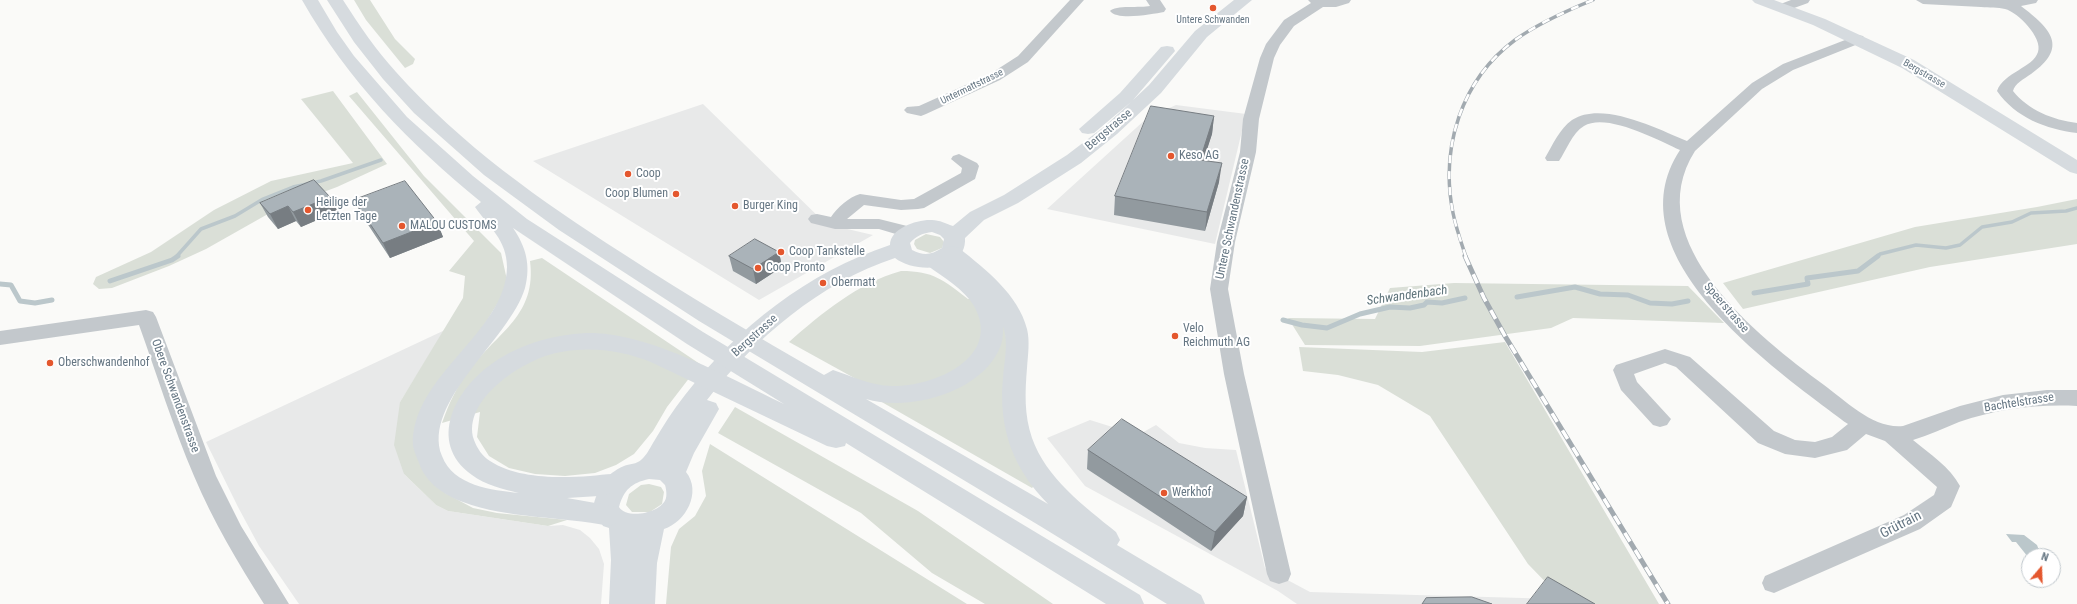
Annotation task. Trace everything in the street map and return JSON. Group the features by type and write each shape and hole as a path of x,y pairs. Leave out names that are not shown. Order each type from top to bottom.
{"main road":[{"path":"310,0 332,38 367,84 401,121 442,160 520,222 646,308 946,490 1130,604"},
{"path":"335,0 362,42 395,82 440,128 483,164 589,242 682,301 1191,604"},
{"name":"Bergstrasse","path":"946,244 1054,155 1094,125 1126,97 1190,26 1225,0"},
{"name":"Bergstrasse","path":"946,244 977,216 1017,196 1067,164 1112,130 1155,89 1201,34 1244,0"},
{"name":"Bergstrasse","path":"1760,0 1858,39 1914,68 2077,168"},
{"path":"442,160 507,234 515,251 517,269 512,294 502,313 448,386 433,410 427,426 427,451 432,464 441,476 455,486 478,496 499,501 576,509 642,526 662,518 677,504 680,495 678,480 660,472 632,474 617,483 583,489 523,483 505,479 486,471 472,460 462,445 460,428 468,404 479,388 508,364 528,354 572,342 613,343 645,352 691,371 946,490"},
{"name":"Bergstrasse","path":"660,472 682,451 695,413 765,342 788,314 848,281 906,246 924,227 946,244"},
{"path":"779,359 857,388 882,394 901,395 923,392 957,380 976,365 986,352 991,338 990,318 985,305 975,293 946,244"},
{"path":"906,246 921,262 946,244"},
{"path":"946,244 995,293 1012,318 1017,343 1012,392 1012,411 1019,438 1027,456 1040,477 1059,498 1152,580"},
{"path":"617,483 608,496 606,503 616,520 624,560 623,604"},
{"path":"641,604 644,545 652,523"}],"street":[{"name":"Untermattstrasse","path":"912,110 921,111 995,77 1023,59 1077,0"},
{"path":"1117,11 1139,12 1159,9 1153,0"},
{"name":"Untere Schwandenstrasse","path":"1278,574 1234,374 1218,289 1226,242 1248,152 1251,119 1267,58 1273,44 1289,23 1318,2 1331,4 1344,0"},
{"path":"1783,8 1803,0"},
{"path":"1923,0 2010,6 2032,0"},
{"path":"2010,6 2036,26 2046,41 2046,51 2040,60 2007,84 2005,91 2012,100 2030,113 2052,122 2077,128"},
{"name":"Speerstrasse","path":"1858,39 1788,67 1757,86 1689,148 1676,172 1672,188 1671,204 1679,242 1693,268 1715,299 1740,326 1783,365 1863,424 1893,435"},
{"path":"1553,158 1578,123 1592,118 1618,120 1689,148"},
{"path":"835,224 841,215 860,199 901,205 918,204 969,175 971,166 958,159"},
{"path":"817,219 835,224 880,224 906,246"},
{"name":"Obere Schwandenstrasse","path":"0,338 146,317 197,458 223,512 254,569 277,604"},
{"path":"1660,419 1628,385 1623,370 1665,356 1683,362 1766,437 1793,448 1815,450 1839,444 1863,424"},
{"name":"Bachtelstrasse","path":"1893,435 1909,434 1958,414 2002,403 2056,396 2077,398"},
{"name":"Grütrain","path":"1774,583 1912,522 1943,501 1949,486 1940,475 1893,435"}],"shaded area":[{"path":"354,0 370,0 395,39 415,59 413,64 405,68 366,20"},
{"path":"333,91 387,164 337,187 275,210 206,249 169,266 112,288 99,289 93,284 96,277 151,252 214,210 271,181 353,163 301,99"},
{"path":"357,92 424,176 501,253 507,280 504,293 483,327 420,417 445,493 473,508 497,513 567,520 548,526 448,511 436,505 404,474 394,445 400,402 463,298 465,276 449,271 474,241 349,96"},
{"path":"703,104 826,224 873,235 759,300 533,161"},
{"path":"1176,105 1246,114 1215,244 1047,209 1147,118"},
{"path":"2077,199 2077,244 1930,267 1743,309 1723,283 1915,227"},
{"path":"926,234 940,237 944,242 942,248 930,253 917,249 914,244 915,240"},
{"path":"542,258 700,364 667,407 653,431 634,454 616,465 595,473 565,476 535,474 509,468 489,456 477,437 480,412 442,423 454,395 465,375 503,333 521,309 528,295 531,280 530,261"},
{"path":"901,271 912,271 938,278 968,299 987,293 1001,310 1034,486 1032,488 880,401 856,379 789,342 814,320 855,291 885,276"},
{"path":"1454,283 1688,286 1724,323 1573,318 1551,328 1420,346 1305,345 1288,318 1375,319 1390,288"},
{"path":"445,330 400,402 404,474 436,505 448,511 548,526 563,525 580,530 590,538 599,549 604,564 601,604 299,604 259,546 206,442"},
{"path":"1505,342 1659,604 1572,604 1559,596 1528,564 1430,416 1378,385 1338,375 1303,371 1299,347 1422,352"},
{"path":"735,407 918,511 1053,604 985,604 932,573 861,513 718,433"},
{"path":"1090,420 1138,435 1156,425 1179,443 1205,448 1236,450 1265,568 1310,592 1558,599 1566,604 1297,604 1278,591 1085,486 1047,438"},
{"path":"710,444 967,604 666,604 671,547 679,529 695,516 706,496 702,471"},
{"path":"649,484 661,487 664,492 662,504 650,512 632,512 626,505 629,494 641,485"},
{"path":"2006,534 2024,535 2037,545 2038,548 2021,548 2016,542 2012,542"}],"building":[{"name":"Keso AG","path":"1151,106 1214,116 1200,160 1222,163 1207,212 1115,196"},
{"path":"314,180 330,197 293,212 288,206 270,214 260,203"},
{"name":"MALOU CUSTOMS","path":"405,181 437,222 383,243 354,200"},
{"path":"755,239 779,252 753,269 729,256"},
{"path":"1122,419 1247,497 1215,532 1088,450"},
{"path":"1548,577 1595,604 1527,604"},
{"path":"1472,597 1492,604 1422,604 1426,598"}],"waterway":[{"path":"176,257 201,229 235,216 263,199 293,187 321,181 381,160"},
{"name":"Schwandenbach","path":"1878,256 1880,254 1916,245 1946,248 1960,245 1982,227 2012,222 2031,213 2066,211 2077,208"},
{"path":"110,281 172,260 178,256"},
{"name":"Schwandenbach","path":"1754,293 1808,284 1807,278 1858,271 1878,256"},
{"path":"0,284 11,285 20,301 35,303 52,300"},
{"name":"Schwandenbach","path":"1517,297 1575,287 1600,294 1628,295 1650,303 1672,304 1688,301"},
{"name":"Schwandenbach","path":"1283,320 1302,325 1327,328 1360,314 1390,307 1410,308 1424,305 1427,302 1442,303 1465,298"}],"railway":[{"path":"1466,257 1453,213 1450,189 1450,164 1453,140 1459,117 1468,95 1496,56 1515,40 1553,18 1593,0"},
{"path":"1465,256 1484,298 1505,336 1668,604"}],"place":[{"name":"Untere Schwanden","path":"1213,8"},
{"name":"Keso AG","path":"1171,156"},
{"name":"Coop","path":"628,174"},
{"name":"Coop Blumen","path":"676,194"},
{"name":"Burger King","path":"735,206"},
{"name":"Heilige der Letzten Tage","path":"308,210"},
{"name":"MALOU CUSTOMS","path":"402,226"},
{"name":"Coop Tankstelle","path":"781,252"},
{"name":"Coop Pronto","path":"758,268"},
{"name":"Obermatt","path":"823,283"},
{"name":"Velo Reichmuth AG","path":"1175,336"},
{"name":"Oberschwandenhof","path":"50,363"},
{"name":"Werkhof","path":"1164,493"}]}
